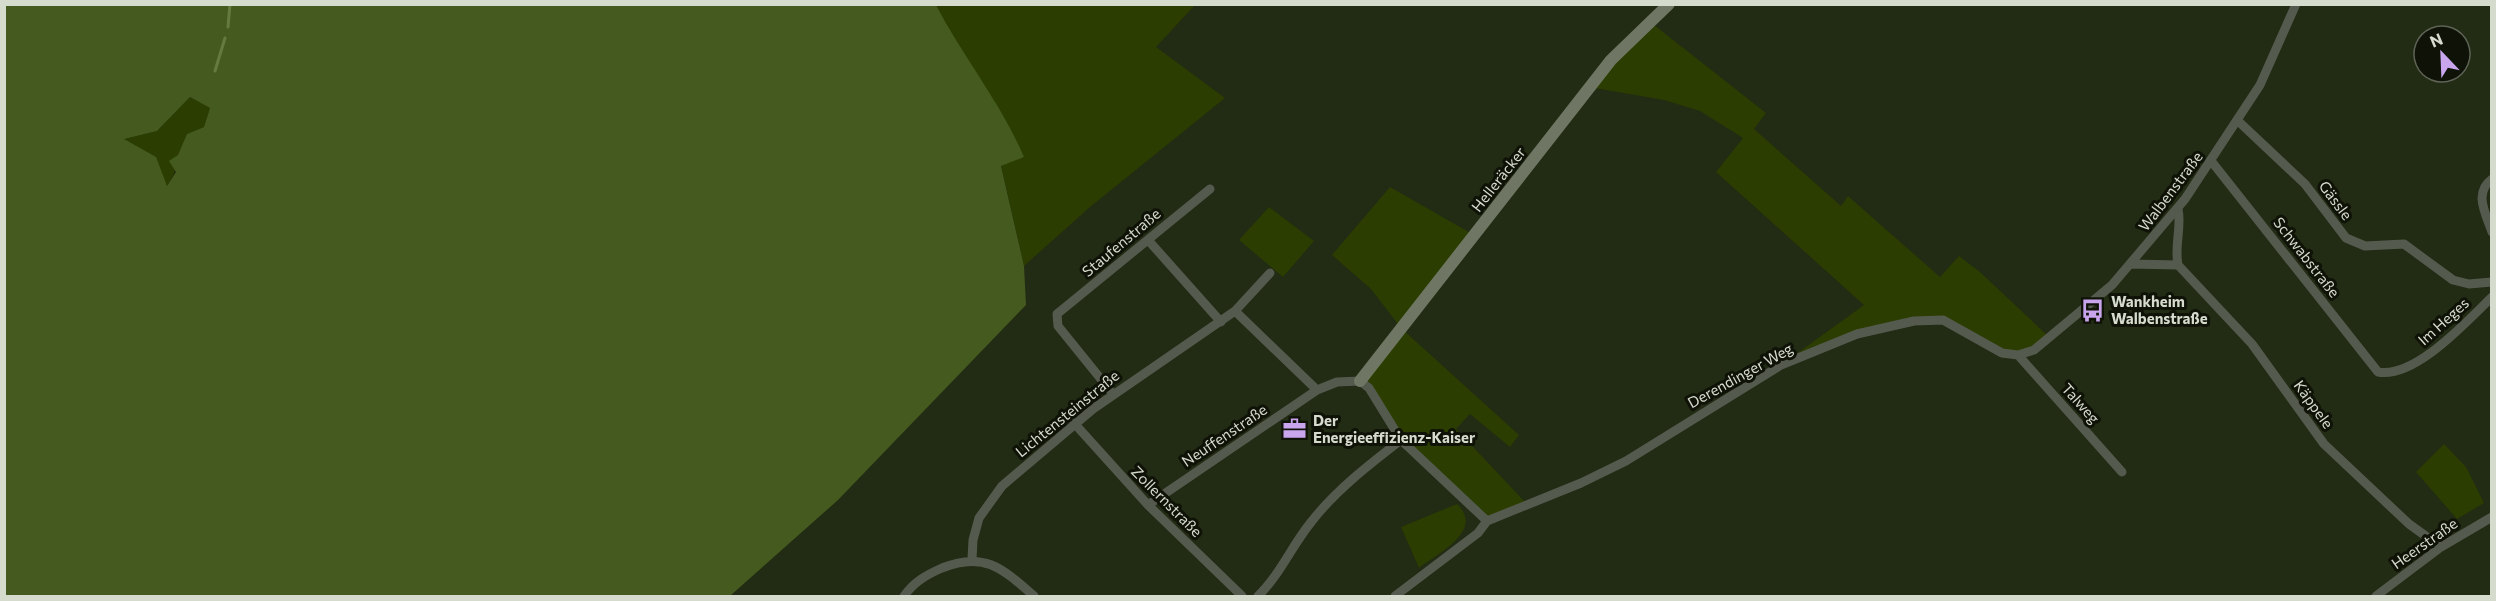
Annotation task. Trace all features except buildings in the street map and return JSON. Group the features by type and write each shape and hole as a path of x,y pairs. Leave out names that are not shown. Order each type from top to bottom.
{"street":[{"name":"Helleräcker","path":"1360,381 1611,60 1669,4"},
{"name":"Walbenstraße","path":"2018,354 2034,350 2106,290 2178,208 2212,162 2260,85 2296,4"},
{"name":"Gässle","path":"2237,120 2305,184 2346,238 2365,246 2404,244 2453,280 2469,284 2492,282"},
{"name":"Schwabstraße","path":"2212,162 2378,372"},
{"path":"2492,179 2484,184 2480,194 2492,232"},
{"name":"Staufenstraße","path":"1113,394 1056,320 1058,314 1209,189"},
{"path":"2131,264 2178,265 2175,251 2180,220 2178,208"},
{"path":"1148,240 1221,322"},
{"name":"Käppele","path":"2178,265 2253,344 2324,444 2409,524 2440,547"},
{"name":"Lichtensteinstraße","path":"972,559 975,529 990,500 1074,423 1235,312 1270,273"},
{"name":"Im Heges","path":"2378,372 2389,374 2432,354 2492,297"},
{"path":"1235,312 1317,390"},
{"name":"Derendinger Weg","path":"1487,520 1581,483 1626,461 1781,365 1857,334 1914,321 1943,320 2002,353 2018,354"},
{"name":"Talweg","path":"2018,354 2122,472"},
{"name":"Neuffenstraße","path":"1148,505 1317,390 1337,382 1360,381"},
{"path":"1360,381 1369,388 1401,440 1487,520 1478,533 1395,597"},
{"name":"Zollernstraße","path":"1074,423 1148,505 1242,597"},
{"path":"1258,597 1270,585 1295,544 1321,509 1401,440"},
{"name":"Heerstraße","path":"2376,597 2440,547 2492,517"},
{"path":"904,597 926,574 972,559 1000,569 1034,597"}],"green space":[{"path":"4,5 936,5 1015,137 1024,157 1001,166 1024,266 1026,305 838,500 730,596 5,596","holes":["190,97 210,108 204,127 187,134 178,155 169,161 176,172 167,186 156,157 124,139 157,131"]},
{"path":"936,5 1195,5 1156,47 1225,98 1090,207 1024,266 1001,165 1024,157 954,41"},
{"path":"1649,21 1766,113 1754,129 1841,206 1848,196 1940,277 1959,256 1980,272 2049,337 2034,350 2002,353 1943,320 1857,334 1781,365 1864,305 1716,172 1743,138 1700,111 1664,100 1589,87"},
{"path":"190,97 210,108 204,127 187,134 167,186 123,139 157,131"},
{"path":"1390,187 1474,235 1401,328 1371,289 1332,255"},
{"path":"1269,207 1314,241 1283,277 1239,240"},
{"path":"1401,328 1519,435 1510,447 1470,414 1456,429 1527,504 1487,521 1401,440 1360,381"},
{"path":"2444,444 2466,467 2484,503 2457,519 2416,472"},
{"path":"1457,504 1464,514 1466,523 1462,532 1447,548 1419,568 1401,527"}],"waterway":[{"path":"228,27 230,4"},
{"path":"215,71 225,38"}],"place":[{"name":"Wankheim Walbenstraße","path":"2093,310"},
{"name":"Der Energieeffizienz-Kaiser","path":"1295,429"}]}
